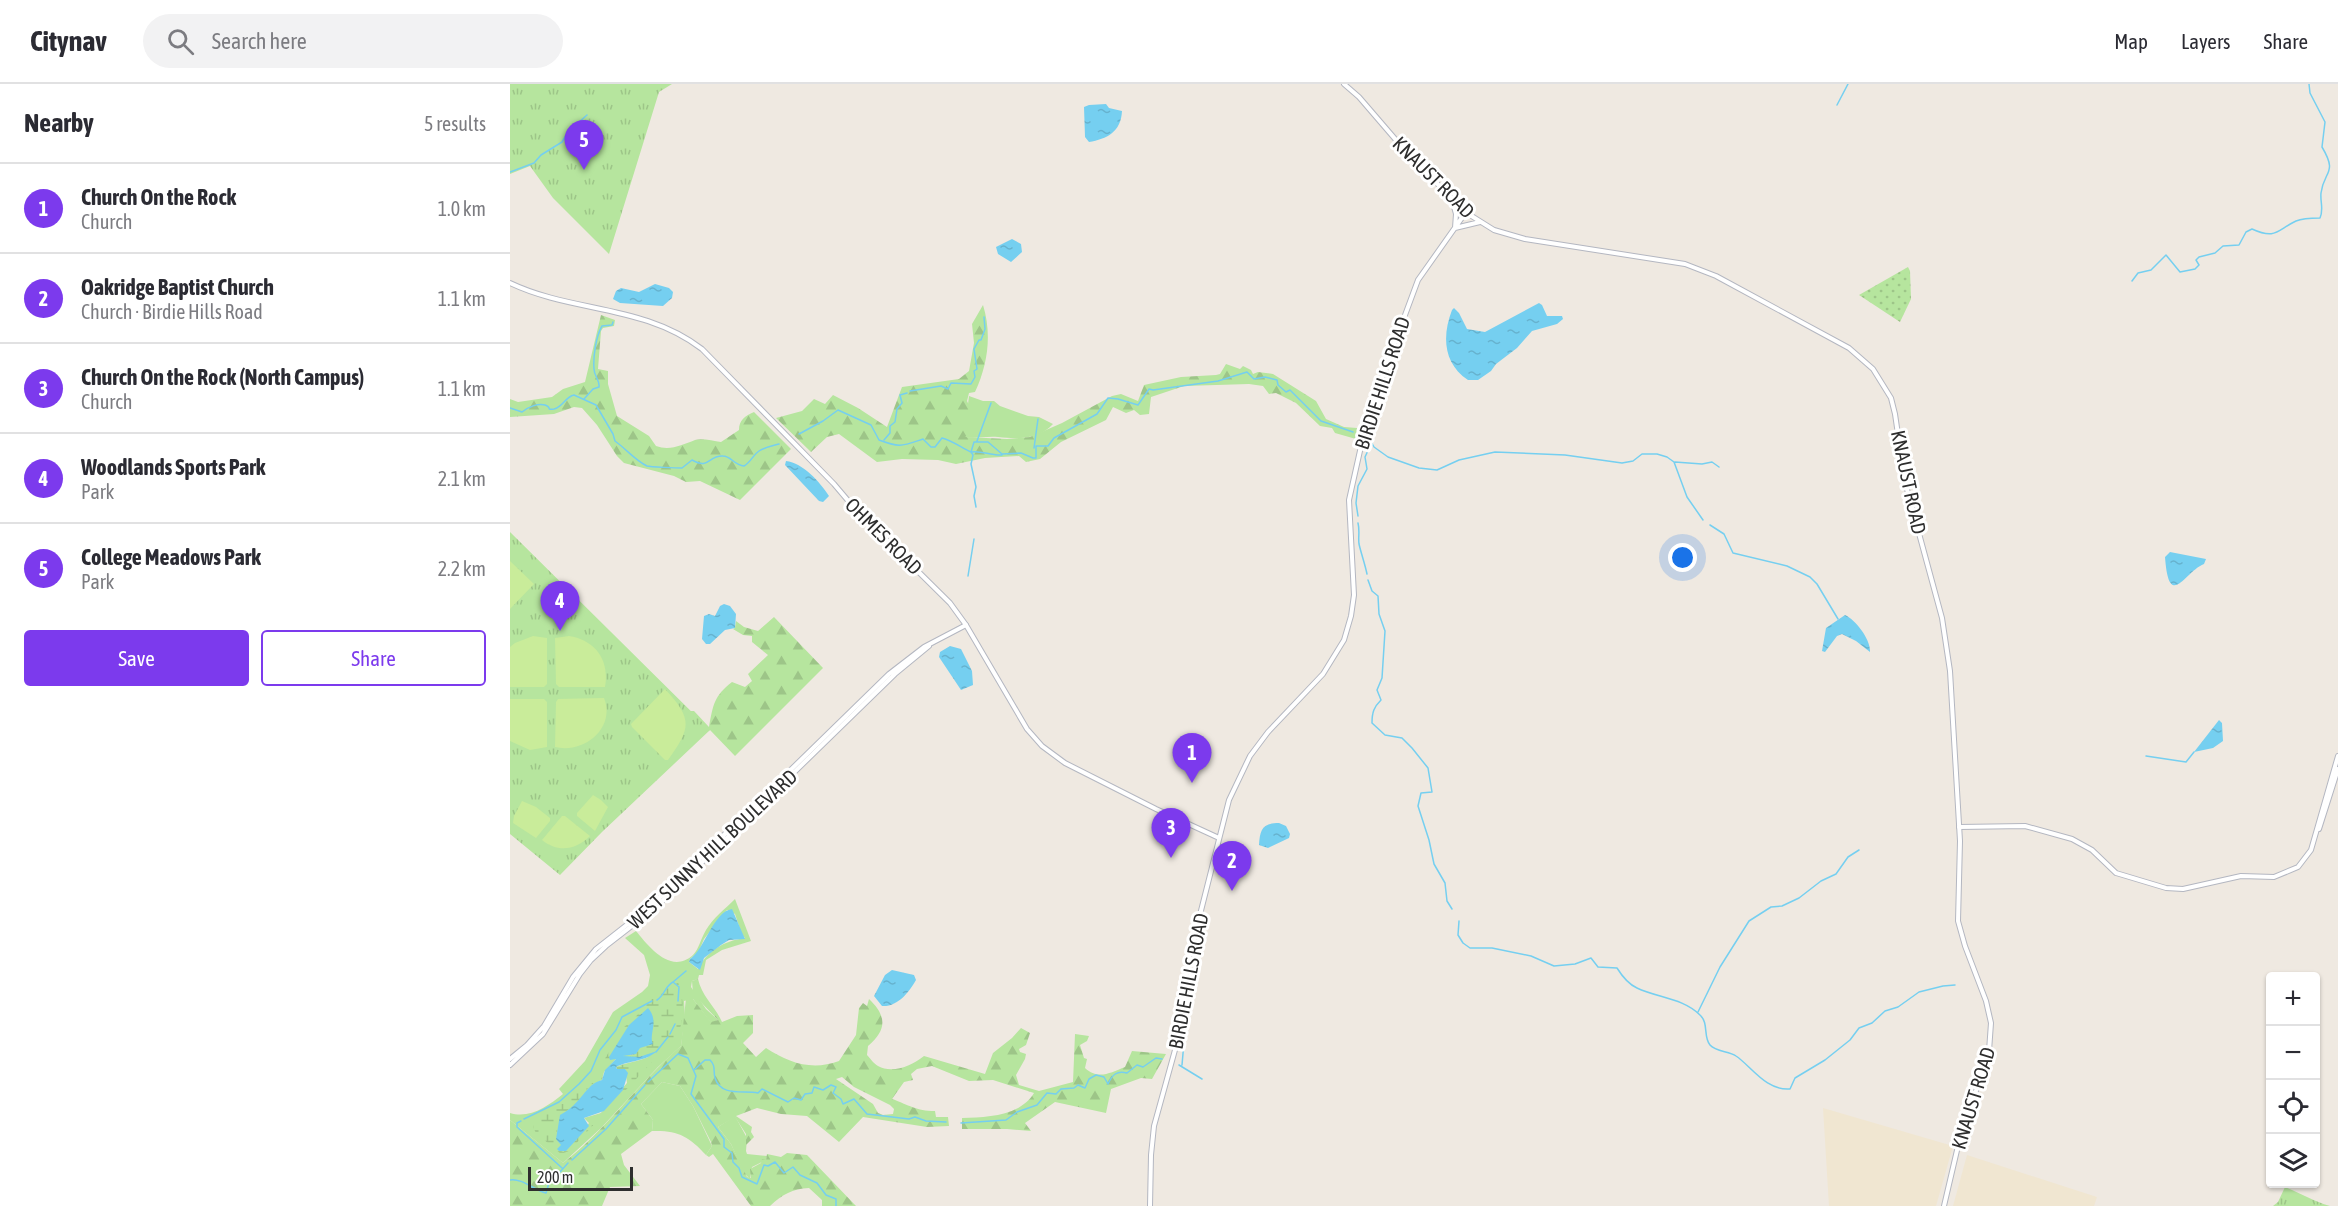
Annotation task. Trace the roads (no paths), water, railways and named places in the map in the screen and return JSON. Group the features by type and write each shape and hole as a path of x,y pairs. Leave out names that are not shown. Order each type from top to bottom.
{"main road":[{"name":"KNAUST ROAD","path":"1344,84 1359,97 1406,152 1452,199 1480,222 1494,230 1519,238 1670,260 1701,269 1849,348 1876,373 1887,390 1894,407 1905,482 1944,628 1950,671 1959,827 1958,923 1988,1010 1992,1030 1989,1051 1958,1146 1944,1206"},
{"path":"1452,199 1456,214 1455,228 1480,222"},
{"name":"BIRDIE HILLS ROAD","path":"1150,1206 1154,1126 1175,1050 1188,962 1229,800 1250,756 1268,732 1323,674 1344,640 1354,595 1349,500 1368,415 1416,284 1467,212"},
{"name":"OHMES ROAD","path":"510,283 534,292 653,321 691,341 720,366 834,484 855,510 925,577 959,614 1027,729 1042,746 1074,767 1155,809 1219,838"},
{"name":"WEST SUNNY HILL BOULEVARD","path":"510,1059 540,1032 573,977 596,949 652,905 889,674 912,655 966,625"},
{"name":"WEST SUNNY HILL BOULEVARD","path":"510,1065 543,1034 580,974 599,952 655,908 895,675 929,645"},
{"path":"2317,832 2338,756"},
{"path":"1959,827 2017,825 2054,834 2087,846 2116,873 2174,889 2241,876 2266,878 2285,875 2305,860 2321,824 2338,770"}],"water":[{"path":"1106,104 1109,108 1122,111 1119,124 1112,133 1102,139 1089,142 1085,137 1084,107"},
{"path":"1012,239 1021,244 1022,252 1011,262 998,254 996,247"},
{"path":"655,284 669,288 673,292 672,298 663,306 620,303 613,299 616,291 621,288 639,292"},
{"path":"1539,303 1547,316 1562,316 1563,319 1557,324 1532,331 1517,348 1478,380 1468,380 1454,366 1449,357 1446,339 1449,320 1454,308 1467,329 1485,332"},
{"path":"786,461 805,469 829,496 823,502 819,501 785,465"},
{"path":"2170,552 2206,559 2204,564 2179,584 2174,585 2170,582 2167,573 2165,557"},
{"path":"724,604 730,606 736,614 735,628 725,630 710,644 706,644 702,639 704,616 709,614 715,616 720,606"},
{"path":"1845,615 1862,631 1870,652 1842,634 1837,636 1825,652 1822,651 1826,628"},
{"path":"950,646 961,649 972,671 973,685 961,690 939,657 940,652"},
{"path":"2219,720 2222,723 2223,741 2213,748 2194,752"},
{"path":"1279,823 1286,826 1290,834 1289,838 1268,848 1259,845 1263,828 1269,824"},
{"path":"732,909 745,939 729,940 721,945 704,958 700,970 689,962 690,959 714,924 725,912"},
{"path":"892,970 914,975 916,980 898,1001 882,1006 874,996 885,975"},
{"path":"648,1008 654,1023 653,1044 640,1048 636,1054 623,1056 639,1057 657,1051 648,1057 616,1067 625,1069 628,1073 623,1090 604,1111 584,1118 589,1126 566,1151 559,1151 557,1149 561,1145 556,1139 560,1115 567,1111 591,1086 602,1080 605,1070 616,1059 610,1060 609,1057 629,1025"}],"waterway":[{"path":"1837,105 1848,84"},
{"path":"2132,281 2138,273 2151,270 2166,255 2180,272 2195,269 2199,265 2196,260 2199,257 2215,253 2223,246 2239,245 2246,232 2252,229 2271,234 2299,220 2320,218 2321,193 2330,167 2322,147 2325,122 2310,93 2309,84"},
{"path":"510,172 534,163 541,155 562,142 568,132 587,115"},
{"path":"910,391 941,386 948,389 951,383 971,384 975,377 974,371 977,369 974,349 985,329 984,317"},
{"path":"584,399 593,389 599,387 594,369 597,341 602,326 612,325 613,322"},
{"path":"799,434 838,410 871,425 879,440 892,444 905,445 923,439 931,447 935,447 942,438 971,452 974,442 988,442 1002,454 1021,453 1036,458 1036,446 1048,446 1054,438 1097,414 1108,398 1138,405 1149,389 1218,381 1247,372 1254,379 1265,377 1277,380 1278,385 1286,392 1290,390 1321,421 1353,432"},
{"path":"884,440 890,433 890,426 895,422 897,409 902,403 900,395 907,393"},
{"path":"510,408 522,412 533,406 542,405 554,409 574,395 596,405 615,441 647,466 682,468 692,460 706,463 718,456 728,457 744,466 759,451 779,444"},
{"path":"977,441 991,403"},
{"path":"1034,448 1038,419"},
{"path":"1369,438 1374,447 1388,457 1419,468 1437,470 1459,460 1495,452 1565,455 1622,463 1633,461 1642,454 1657,454 1674,462 1687,497 1703,520"},
{"path":"1358,516 1356,503 1358,486 1367,469 1365,457 1371,444"},
{"path":"976,507 974,496 976,487 971,452 1002,455"},
{"path":"1675,462 1702,464 1712,462 1719,467"},
{"path":"1358,523 1359,544 1367,574"},
{"path":"1710,525 1724,534 1733,553 1787,566 1810,577 1817,584 1838,619"},
{"path":"968,576 974,539"},
{"path":"1368,580 1372,591 1378,596 1379,614 1385,631 1382,678 1377,690 1381,700 1374,710 1372,723 1385,735 1402,738 1428,768 1432,792 1421,793 1418,806 1434,864 1445,883 1447,901 1452,909"},
{"path":"2146,756 2186,762 2194,752"},
{"path":"1698,1012 1720,967 1749,921 1771,907 1782,906 1799,898 1821,881 1836,874 1848,857 1859,850"},
{"path":"1459,921 1458,935 1470,948 1492,948 1531,956 1554,966 1575,964 1591,958 1598,967 1617,968 1634,986 1693,1009 1703,1018 1710,1045 1736,1056 1766,1082 1781,1089 1790,1089 1795,1078 1825,1060 1850,1040 1859,1028 1872,1023 1885,1011 1898,1007 1919,992 1955,985"},
{"path":"673,982 686,971"},
{"path":"657,1000 673,982 679,987 678,1001"},
{"path":"524,1119 559,1102 579,1084 591,1071 600,1050 616,1030 622,1017 652,1001"},
{"path":"670,1034 675,1024"},
{"path":"656,1052 668,1037"},
{"path":"1182,1065 1184,1042"},
{"path":"648,1082 678,1054 688,1058 696,1076 691,1094 724,1139 724,1147 732,1153 733,1162 739,1168 742,1177 757,1184 764,1165 768,1166 775,1162 784,1173 793,1167 800,1175 817,1183 826,1195 836,1199 836,1206"},
{"path":"961,1123 1006,1120 1017,1112 1037,1105 1047,1093 1056,1094 1061,1089 1074,1088 1078,1085 1085,1088 1089,1079 1096,1075 1104,1077 1108,1084 1118,1073 1127,1073 1137,1065 1143,1067 1156,1058 1162,1059"},
{"path":"694,1070 705,1060 710,1060 718,1084 733,1092 758,1093 762,1089 788,1102 794,1098 801,1100 805,1094 812,1093 814,1087 823,1090 831,1085 836,1087 833,1093 841,1099 843,1104 854,1099 867,1114 909,1119 915,1117 926,1121 946,1122"},
{"path":"1179,1065 1202,1079"},
{"path":"572,1160 606,1129 645,1085"},
{"path":"521,1121 517,1123 517,1127 562,1168"},
{"path":"510,1180 519,1181 546,1193 551,1176 560,1172 568,1163"}],"place":[{"name":"College Meadows Park","path":"584,170"},
{"name":"Woodlands Sports Park","path":"560,631"},
{"name":"Church On the Rock","path":"1192,783"},
{"name":"Church On the Rock (North Campus)","path":"1171,858"},
{"name":"Oakridge Baptist Church","path":"1232,891"}]}
